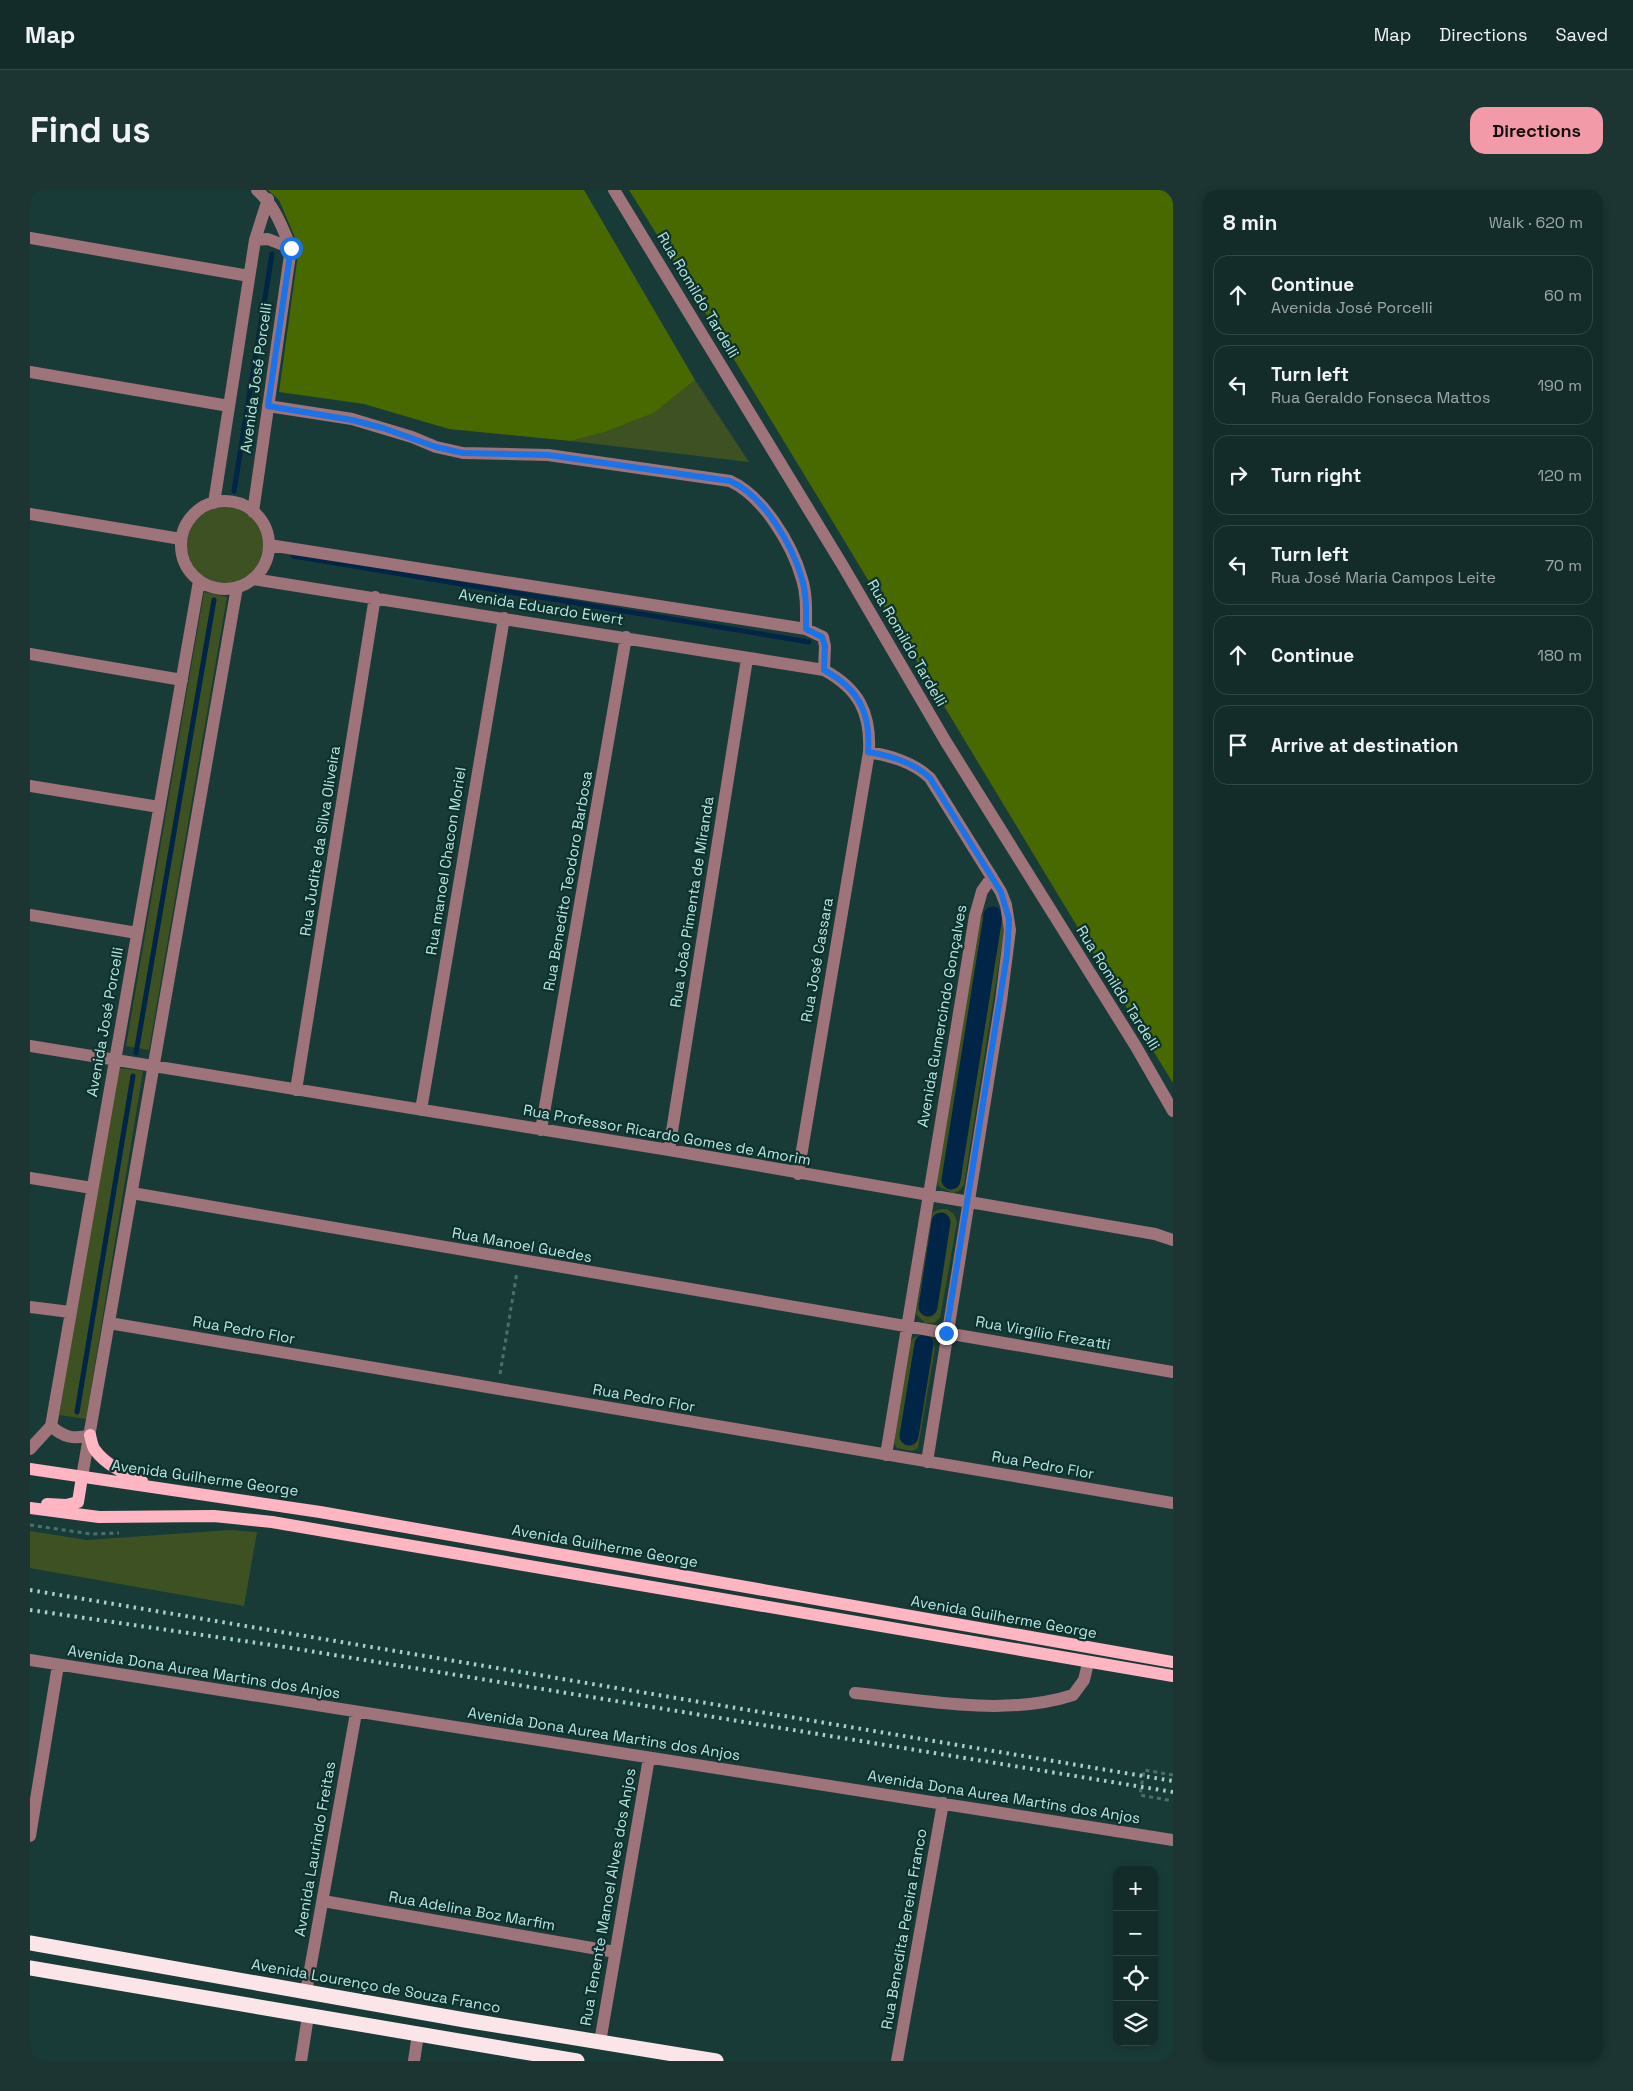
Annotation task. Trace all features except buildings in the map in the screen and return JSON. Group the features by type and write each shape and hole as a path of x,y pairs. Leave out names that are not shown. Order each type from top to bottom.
{"highway":[{"name":"Avenida Lourenço de Souza Franco","path":"30,1942 306,1992 716,2061"},
{"path":"30,1968 577,2061"}],"main road":[{"path":"90,1435 94,1450 103,1458 130,1476 156,1487"},
{"name":"Avenida Guilherme George","path":"30,1469 320,1512 1173,1662"},
{"path":"30,1503 66,1505 78,1502 82,1477"},
{"name":"Avenida Guilherme George","path":"30,1508 99,1517 214,1516 272,1522 1173,1676"}],"street":[{"path":"257,190 268,200 291,248"},
{"name":"Rua Romildo Tardelli","path":"614,190 843,566 946,742 1135,1045 1173,1111"},
{"name":"Avenida José Porcelli","path":"214,503 255,240 268,200"},
{"path":"30,238 249,276"},
{"path":"255,240 268,239 291,248"},
{"name":"Avenida José Porcelli","path":"253,512 291,248"},
{"path":"30,372 229,406"},
{"path":"268,406 352,420 398,432 436,447 463,453 548,455 730,481 744,487 755,496 780,532 798,566 806,596 806,629 822,637 825,646 824,670"},
{"path":"233,502 253,512 261,521 269,545 264,563 253,579 237,587 213,588 199,581 188,570 183,560 181,539 187,524 197,512 214,503 233,502"},
{"path":"30,514 181,539"},
{"name":"Avenida Eduardo Ewert","path":"269,545 806,629"},
{"name":"Avenida Eduardo Ewert","path":"253,579 824,670"},
{"name":"Avenida José Porcelli","path":"50,1426 199,581"},
{"path":"82,1477 237,587"},
{"name":"Rua Judite da Silva Oliveira","path":"296,1090 375,597"},
{"name":"Rua manoel Chacon Moriel","path":"421,1110 504,618"},
{"name":"Rua Benedito Teodoro Barbosa","path":"541,1130 626,638"},
{"path":"30,654 182,680"},
{"name":"Rua João Pimenta de Miranda","path":"669,1150 747,659"},
{"name":"Rua José Cassara","path":"798,1174 868,752 870,730 867,714 844,682 824,670"},
{"path":"868,752 902,761 920,769 930,778 992,877 1006,905 1010,930 1001,1001 946,1333 927,1462"},
{"path":"30,786 159,807"},
{"name":"Avenida Gumercindo Gonçalves","path":"886,1455 975,916 982,892 992,877"},
{"path":"30,915 137,933"},
{"name":"Rua Professor Ricardo Gomes de Amorim","path":"30,1046 669,1150 798,1174 1155,1234 1173,1240"},
{"path":"30,1178 92,1188"},
{"name":"Rua Manoel Guedes","path":"132,1193 907,1327"},
{"path":"30,1307 70,1312"},
{"name":"Rua Pedro Flor","path":"109,1324 1173,1503"},
{"name":"Rua Virgílio Frezatti","path":"907,1327 1173,1372"},
{"path":"30,1449 50,1426 64,1436 73,1438 90,1435"},
{"name":"Avenida Dona Aurea Martins dos Anjos","path":"30,1660 356,1713 1173,1840"},
{"path":"855,1693 977,1705 1047,1702 1073,1695 1084,1680 1088,1662"},
{"path":"30,1836 58,1665"},
{"name":"Avenida Laurindo Freitas","path":"306,1992 356,1713"},
{"name":"Rua Tenente Manoel Alves dos Anjos","path":"600,2042 649,1758"},
{"name":"Rua Benedita Pereira Franco","path":"897,2061 944,1803"},
{"name":"Rua Adelina Boz Marfim","path":"323,1901 615,1952"},
{"path":"301,2061 308,2016"},
{"path":"414,2061 418,2034"}],"path":[{"path":"497,1390 519,1261"},
{"path":"1173,1775 1144,1770 1140,1795 1173,1801"}],"green space":[{"path":"268,190 584,190 695,380 654,413 605,432 571,441 449,429 364,404 279,392 299,247 279,200"},
{"path":"629,190 1173,190 1173,1083 766,412"},
{"path":"695,380 749,462 571,441 605,432 654,413"},
{"path":"225,507 240,510 252,518 260,530 263,545 260,560 252,572 240,580 225,583 210,580 198,572 190,560 187,545 190,530 198,518 210,510"},
{"path":"204,592 227,597 149,1050 126,1046"},
{"path":"989,909 1001,911 1006,918 964,1185 959,1191 953,1193 938,1186 937,1180 979,920"},
{"path":"119,1068 143,1071 86,1419 59,1415"},
{"path":"947,1209 954,1214 957,1222 940,1318 934,1323 925,1323 916,1314 931,1220 933,1212"},
{"path":"919,1336 929,1339 935,1348 918,1448 912,1451 897,1448 894,1443 909,1345 913,1338"},
{"path":"230,1530 257,1532 244,1606 30,1568 30,1531 87,1540"}],"waterway":[{"path":"234,491 272,254"},
{"path":"293,556 809,642"},
{"path":"136,1053 214,600"},
{"path":"951,1180 993,916"},
{"path":"77,1412 133,1076"},
{"path":"928,1307 941,1222"},
{"path":"909,1436 924,1344"}],"railway":[{"path":"30,1590 1173,1781"},
{"path":"30,1610 285,1647 1173,1792"}],"route":[{"path":"291,248 268,406 352,420 412,437 436,447 463,453 548,455 730,481 744,487 755,496 765,510 780,532 798,566 806,596 806,629 822,637 825,646 824,670 844,682 867,714 870,730 868,752 885,755 920,769 939,789 1001,892 1006,905 1010,930 1001,1001 946,1333"}]}
